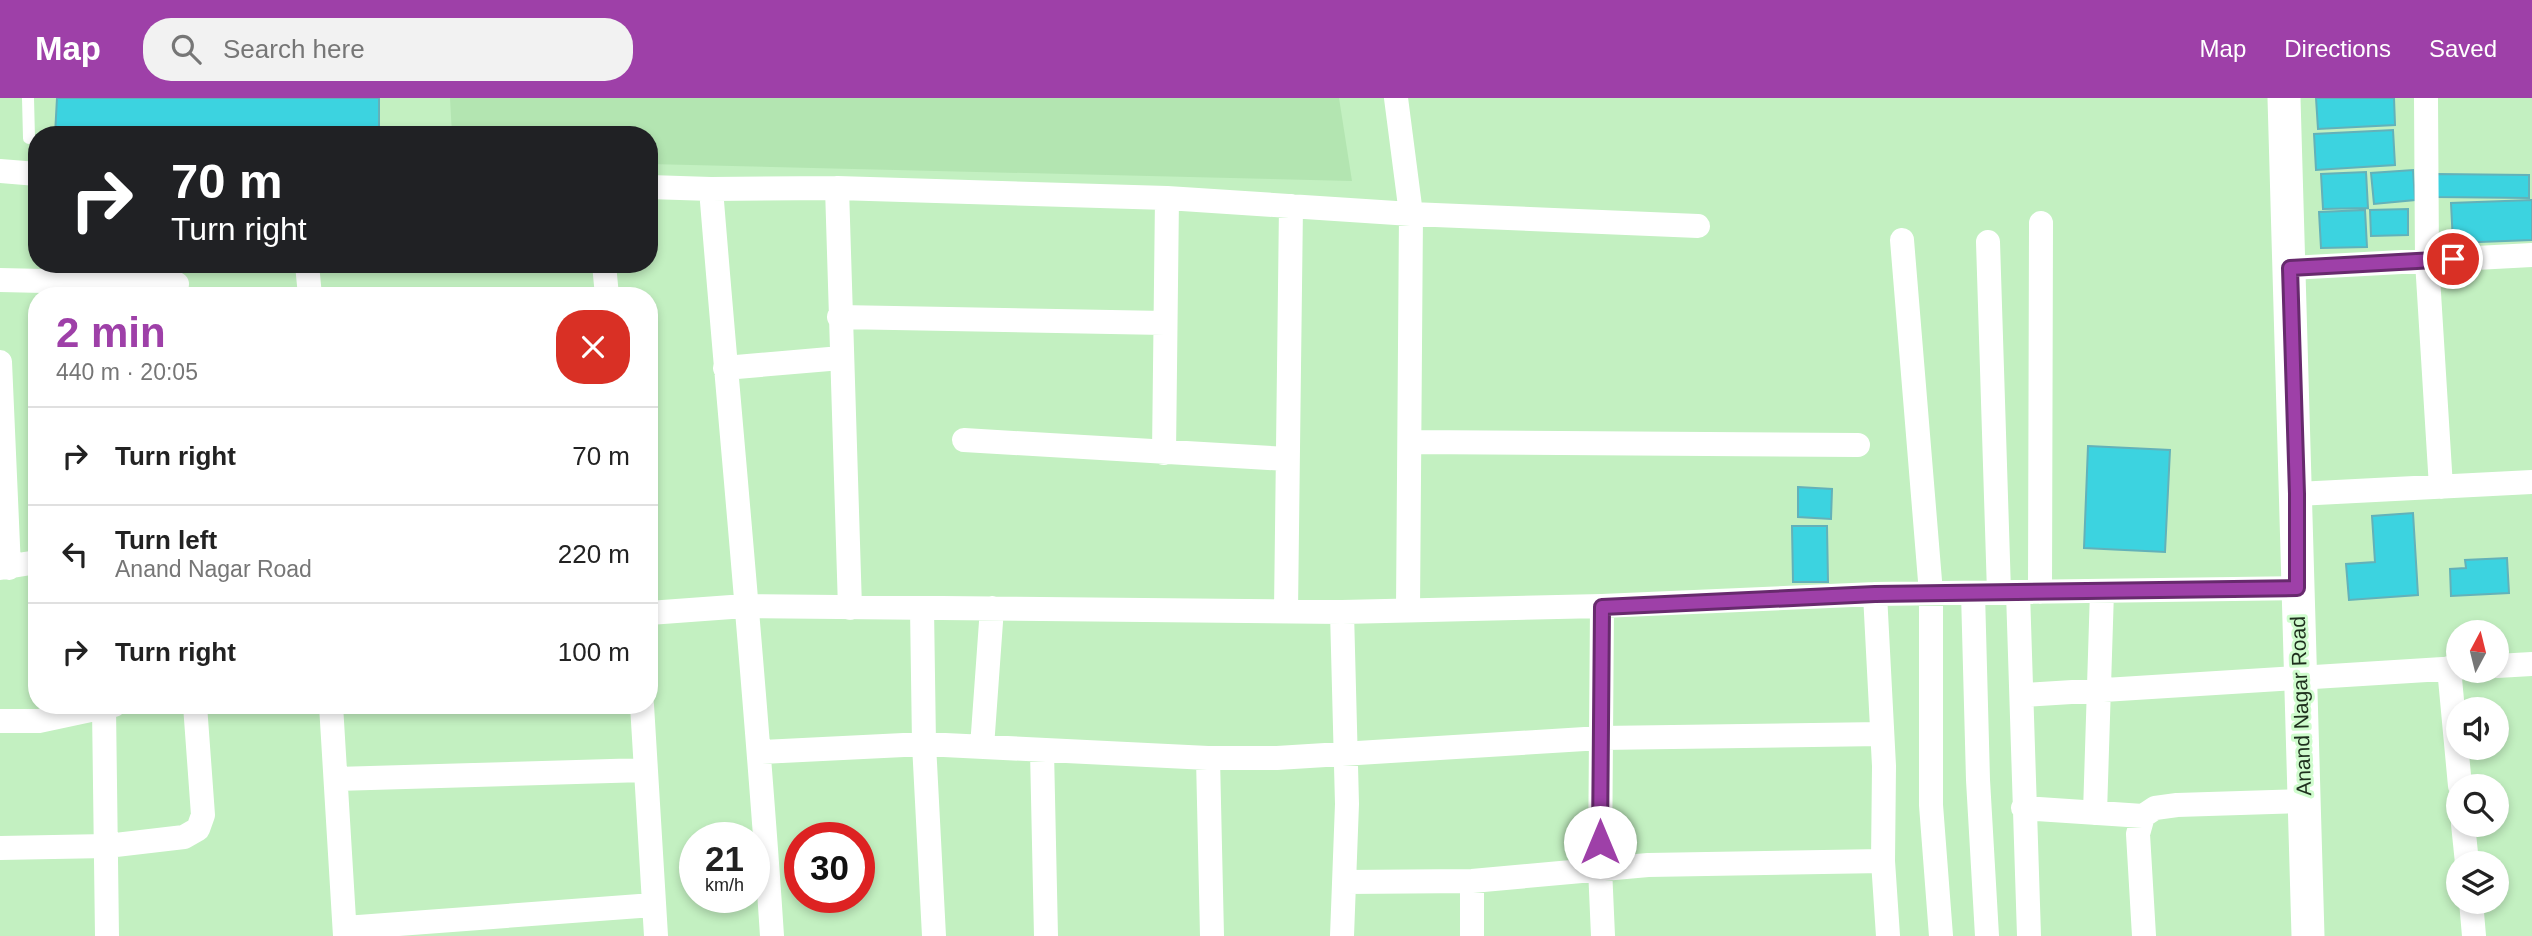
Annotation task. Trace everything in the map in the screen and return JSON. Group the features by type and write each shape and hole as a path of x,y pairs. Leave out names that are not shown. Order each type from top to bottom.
{"street":[{"path":"1396,98 1410,214 1411,442 1408,610"},
{"name":"Anand Nagar Road","path":"2284,98 2308,936"},
{"path":"2427,98 2427,261 2441,487"},
{"path":"0,171 28,173"},
{"path":"658,187 837,188 1167,198 1410,214 1698,226"},
{"path":"837,188 850,608"},
{"path":"711,189 745,606 760,752 772,936"},
{"path":"1164,453 1167,198"},
{"path":"1286,611 1291,206"},
{"path":"2019,592 2041,223"},
{"path":"1902,240 1931,593 1931,805 1941,936"},
{"path":"1988,242 2019,592 2029,936"},
{"path":"2290,268 2532,255"},
{"path":"0,280 178,281"},
{"path":"839,317 1165,323"},
{"path":"726,368 841,358"},
{"path":"0,362 5,568 28,564"},
{"path":"964,440 1287,459"},
{"path":"1411,442 1858,445"},
{"path":"2297,494 2532,482"},
{"path":"658,612 745,606 1342,612 1602,607 1875,594 2297,588"},
{"path":"2095,813 2102,591"},
{"path":"1973,593 1978,780 1987,936"},
{"path":"1875,594 1882,734 1883,861 1888,936"},
{"path":"1602,607 1602,936"},
{"path":"922,608 924,744 934,936"},
{"path":"982,747 992,608"},
{"path":"1342,612 1346,754 1342,936"},
{"path":"2510,665 2532,664"},
{"path":"2022,695 2446,668"},
{"path":"2455,683 2459,774"},
{"path":"0,721 39,721 74,714"},
{"path":"107,936 109,714"},
{"path":"0,848 107,846 184,837 198,829 203,815 196,714"},
{"path":"331,714 345,932 653,905"},
{"path":"642,714 656,936"},
{"path":"760,752 924,744 1208,758 1277,758 1601,738 1882,734"},
{"path":"1042,751 1045,936"},
{"path":"1208,758 1212,936"},
{"path":"335,779 645,770"},
{"path":"2024,807 2143,816 2155,808 2178,805 2305,802"},
{"path":"2143,816 2138,834 2144,936"},
{"path":"1345,882 1472,881 1600,868 1883,861"},
{"path":"1472,881 1472,936"},
{"path":"2472,914 2474,936"}],"lane":[{"path":"28,98 29,126"}],"shaded area":[{"path":"450,98 1339,98 1352,181 658,164 658,126 452,126"}],"building":[{"path":"57,98 379,98 379,126 55,126"},
{"path":"2316,98 2394,98 2395,125 2318,129"},
{"path":"2393,130 2395,165 2316,170 2314,134"},
{"path":"2413,170 2415,200 2374,204 2371,173"},
{"path":"2366,172 2368,208 2323,209 2321,174"},
{"path":"2436,174 2529,175 2529,198 2436,197"},
{"path":"2532,200 2532,240 2453,243 2451,203"},
{"path":"2408,209 2408,235 2371,236 2370,210"},
{"path":"2365,210 2367,247 2321,248 2319,212"},
{"path":"2088,446 2170,450 2165,552 2084,548"},
{"path":"1798,487 1832,489 1831,519 1798,517"},
{"path":"2413,513 2418,595 2349,600 2346,564 2375,562 2372,516"},
{"path":"1792,526 1827,526 1828,582 1793,582"},
{"path":"2507,558 2509,593 2451,596 2450,569 2466,568 2465,560"}],"route":[{"path":"1600,842 1602,607 1875,594 2297,588 2290,268 2453,259"}]}
